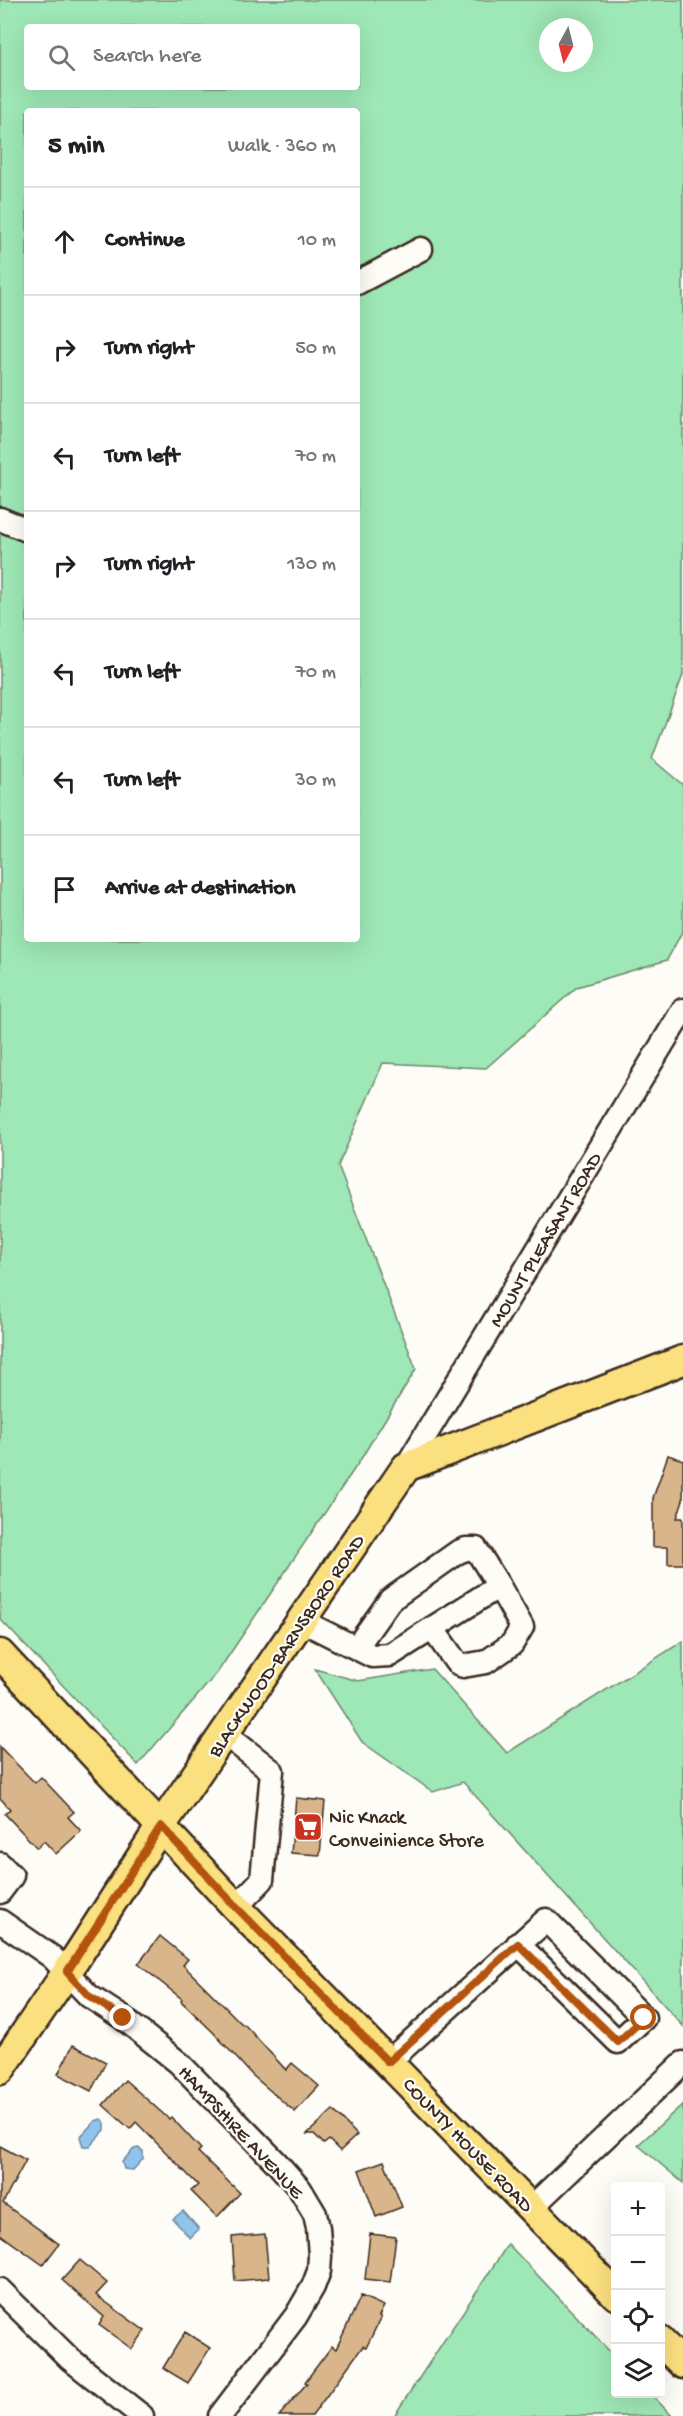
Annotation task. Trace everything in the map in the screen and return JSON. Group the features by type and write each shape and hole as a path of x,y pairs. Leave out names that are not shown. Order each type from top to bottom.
{"main road":[{"path":"406,1467 683,1360"},
{"name":"BLACKWOOD-BARNSBORO ROAD","path":"0,2070 67,1972 161,1826 406,1467"},
{"name":"COUNTY HOUSE ROAD","path":"0,1654 236,1907 611,2291"},
{"path":"663,2344 683,2364"}],"street":[{"path":"360,281 421,249"},
{"path":"0,519 24,529"},
{"name":"MOUNT PLEASANT ROAD","path":"406,1467 683,1010"},
{"path":"356,1648 390,1600 458,1552 466,1549 476,1550 522,1628 512,1644 486,1662 463,1666 456,1662 432,1628"},
{"path":"302,1621 372,1656 390,1655 499,1586"},
{"path":"225,1734 272,1771 262,1880 236,1907"},
{"path":"0,1864 12,1876 0,1892"},
{"path":"388,2062 518,1944 546,1920 644,2018 618,2042 518,1944"},
{"name":"HAMPSHIRE AVENUE","path":"0,1921 52,1957 89,1996 130,2023 178,2063 282,2169 304,2194 315,2214 320,2256 319,2271 313,2287 296,2316 220,2416"},
{"path":"531,2208 683,2062"},
{"path":"0,2290 70,2359 142,2416"}],"green space":[{"path":"0,0 683,0 683,675 652,759 683,785 683,930 667,960 577,987 486,1068 383,1063 338,1166 416,1369 359,1462 217,1673 138,1765 0,1619"},
{"path":"683,1641 683,2026 463,1782 433,1792 362,1742 315,1669 358,1681 432,1669 507,1753"},
{"path":"683,2104 683,2183 638,2145"},
{"path":"508,2244 611,2353 611,2398 655,2398 672,2416 394,2416"}],"water":[{"path":"101,2119 105,2123 105,2130 90,2146 83,2146 80,2137 95,2121"},
{"path":"138,2148 143,2151 143,2159 133,2170 124,2169 122,2162 134,2149"},
{"path":"183,2211 199,2229 190,2238 173,2219"}],"building":[{"path":"668,1455 683,1460 683,1500 677,1518 683,1518 683,1564 668,1564 668,1547 653,1547 653,1498"},
{"path":"0,1747 35,1783 41,1777 74,1812 68,1817 81,1831 56,1854 44,1841 37,1848 5,1814 10,1809 0,1798"},
{"name":"Nic Knack Conveinience Store","path":"296,1798 325,1801 320,1855 291,1853"},
{"path":"160,1936 188,1959 183,1965 244,2024 286,2070 292,2063 319,2086 295,2112 252,2075 181,2001 182,1999 138,1964"},
{"path":"73,2045 106,2062 91,2091 58,2074"},
{"path":"125,2080 169,2119 171,2117 201,2149 198,2152 240,2193 217,2217 191,2191 198,2185 136,2122 130,2129 103,2105"},
{"path":"333,2110 357,2135 340,2151 329,2140 324,2144 314,2134 307,2134"},
{"path":"0,2146 26,2160 3,2203 59,2244 43,2265 0,2234"},
{"path":"384,2161 402,2207 376,2217 359,2170"},
{"path":"265,2234 269,2278 235,2281 232,2237"},
{"path":"370,2234 396,2237 390,2282 365,2279"},
{"path":"80,2260 107,2283 96,2295 145,2331 132,2349 99,2325 104,2317 62,2280"},
{"path":"361,2296 384,2306 366,2348 363,2346 312,2416 279,2416 307,2383 305,2382 332,2346 336,2349"},
{"path":"185,2332 210,2348 188,2383 163,2368"}],"place":[{"name":"Nic Knack Conveinience Store","path":"308,1827"}],"route":[{"path":"123,2018 89,1996 67,1972 161,1826 236,1907 388,2062 518,1944 618,2042 644,2018"}]}
